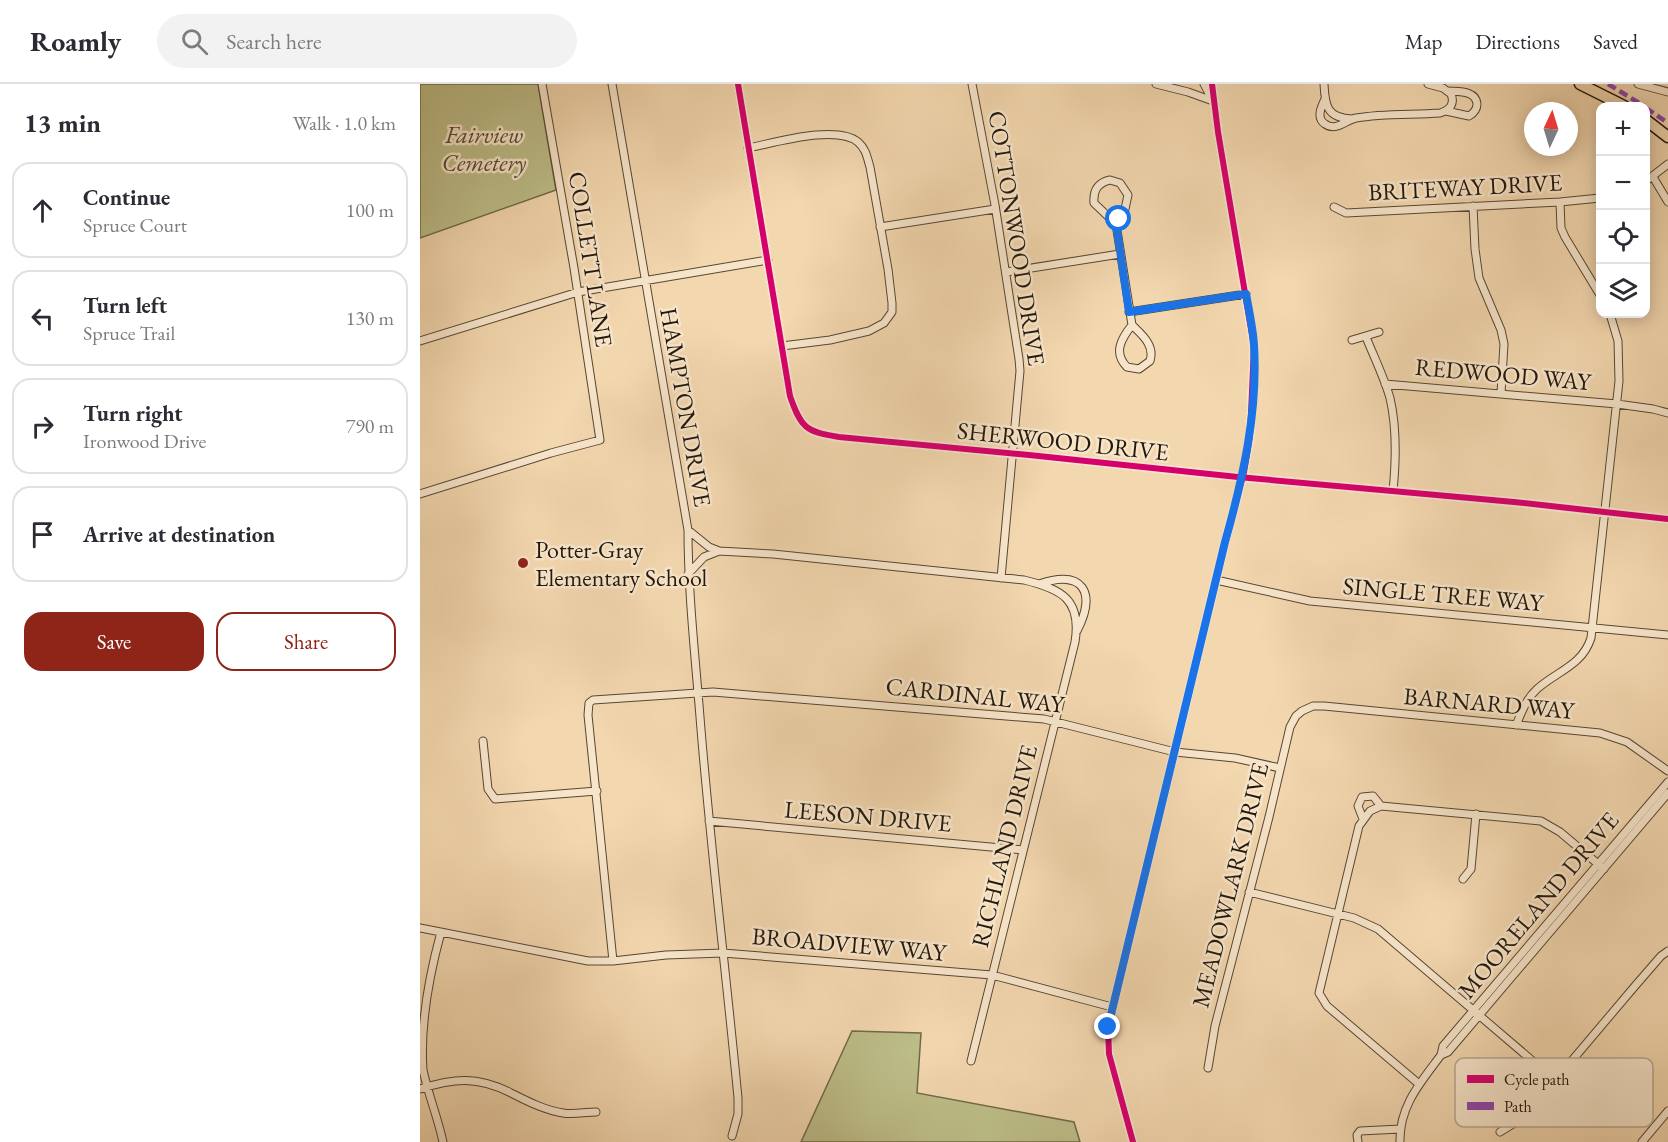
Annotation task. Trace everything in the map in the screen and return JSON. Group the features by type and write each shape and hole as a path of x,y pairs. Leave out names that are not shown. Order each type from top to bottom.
{"main road":[{"path":"1580,84 1595,87 1618,102"},
{"path":"1650,123 1668,137"}],"street":[{"name":"COLLETT LANE","path":"420,494 600,440 578,292 542,84"},
{"name":"HAMPTON DRIVE","path":"612,84 688,530 688,574 709,821 738,1107 732,1136"},
{"name":"SHERWOOD DRIVE","path":"738,84 788,386 799,419 812,431 839,437 1668,519"},
{"name":"COTTONWOOD DRIVE","path":"972,84 1006,272 1020,372 1001,578"},
{"path":"1156,84 1213,101"},
{"path":"1204,84 1213,101"},
{"path":"1133,1142 1107,1043 1108,1027 1242,478 1251,427 1254,347 1212,84"},
{"path":"1323,84 1328,108 1342,118 1446,111 1469,116 1474,112 1477,105 1476,99 1470,94 1448,91 1428,84"},
{"path":"1638,84 1668,92"},
{"path":"1446,111 1452,102 1448,91"},
{"path":"1325,99 1320,114 1322,121 1327,125 1335,127 1355,118"},
{"path":"748,148 833,134 853,139 866,153 880,227 892,303 892,312 886,320 869,331 782,346"},
{"path":"1650,178 1668,164"},
{"path":"1650,180 1668,202"},
{"path":"1116,224 1094,203 1096,188 1106,181 1120,183 1128,195 1125,209 1116,224 1132,325 1144,336 1151,351 1150,361 1139,369 1128,368 1119,353 1120,344 1132,325"},
{"name":"BRITEWAY DRIVE","path":"1334,207 1346,213 1596,198"},
{"path":"1560,202 1561,228 1596,288"},
{"path":"1473,206 1474,249 1479,278 1501,330 1504,345 1501,393"},
{"path":"880,227 995,209"},
{"path":"1006,272 1120,254"},
{"path":"420,341 578,292 768,260"},
{"path":"1129,312 1246,294"},
{"path":"1516,725 1533,693 1581,657 1590,642 1617,404 1619,352 1616,330 1612,318"},
{"path":"1352,340 1379,333"},
{"path":"1366,338 1390,399 1394,428 1393,491"},
{"name":"REDWOOD WAY","path":"1385,384 1617,404 1653,408 1668,413"},
{"path":"688,530 709,547 719,551 773,554 1039,584 1059,578 1073,581 1082,588 1087,606 1076,633"},
{"path":"688,574 704,557 719,551"},
{"name":"SINGLE TREE WAY","path":"1216,580 1310,601 1668,635"},
{"name":"RICHLAND DRIVE","path":"971,1061 1076,633 1072,606 1061,593 1039,584"},
{"name":"CARDINAL WAY","path":"597,791 588,715 589,702 627,696 698,692 872,704 1055,721 1175,752 1235,758 1280,768"},
{"name":"BARNARD WAY","path":"1297,715 1309,707 1324,706 1580,730 1609,735 1635,747 1668,771"},
{"name":"MEADOWLARK DRIVE","path":"1208,1068 1215,1026 1290,728 1297,715"},
{"path":"483,741 488,789 495,799 597,791 614,962"},
{"name":"MOORELAND DRIVE","path":"1441,1055 1448,1052 1480,1015 1668,782"},
{"name":"MOORELAND DRIVE","path":"1401,1142 1401,1129 1408,1103 1441,1055 1443,1046 1668,793"},
{"path":"1363,819 1358,806 1362,796 1373,796 1381,806"},
{"path":"1419,1084 1331,1010 1320,998 1319,988 1359,826 1363,819 1381,806 1546,823 1601,866"},
{"path":"1463,879 1471,869 1476,814"},
{"name":"LEESON DRIVE","path":"709,821 1023,850"},
{"path":"1249,892 1338,914 1362,921 1378,929 1530,1058"},
{"name":"BROADVIEW WAY","path":"420,928 588,961 614,962 666,955 723,953 992,975 1112,1007"},
{"path":"441,932 422,1029 422,1062 424,1088 443,1142"},
{"path":"1574,1058 1641,978 1668,951"},
{"path":"424,1088 446,1081 476,1081 501,1088 546,1109 568,1114 596,1112"},
{"path":"1642,1142 1668,1111"},
{"path":"1500,1132 1508,1127"},
{"path":"1358,1142 1357,1135 1360,1131 1401,1129"}],"green space":[{"name":"Fairview Cemetery","path":"420,84 538,84 556,190 420,238"},
{"path":"852,1031 921,1033 917,1093 1074,1122 1080,1142 801,1142"}],"marked path":[{"path":"1608,84 1637,102"},
{"path":"1650,111 1668,123"}],"cycle path":[{"path":"738,84 790,396 802,422 812,430 839,437 1668,519"},
{"path":"1133,1142 1109,1054 1108,1027 1244,472 1250,436 1254,347 1212,84"}],"place":[{"name":"Potter-Gray Elementary School","path":"523,563"}],"route":[{"path":"1108,1027 1202,645 1219,566 1244,472 1251,427 1254,347 1246,294 1129,312 1116,224 1119,219"}]}
